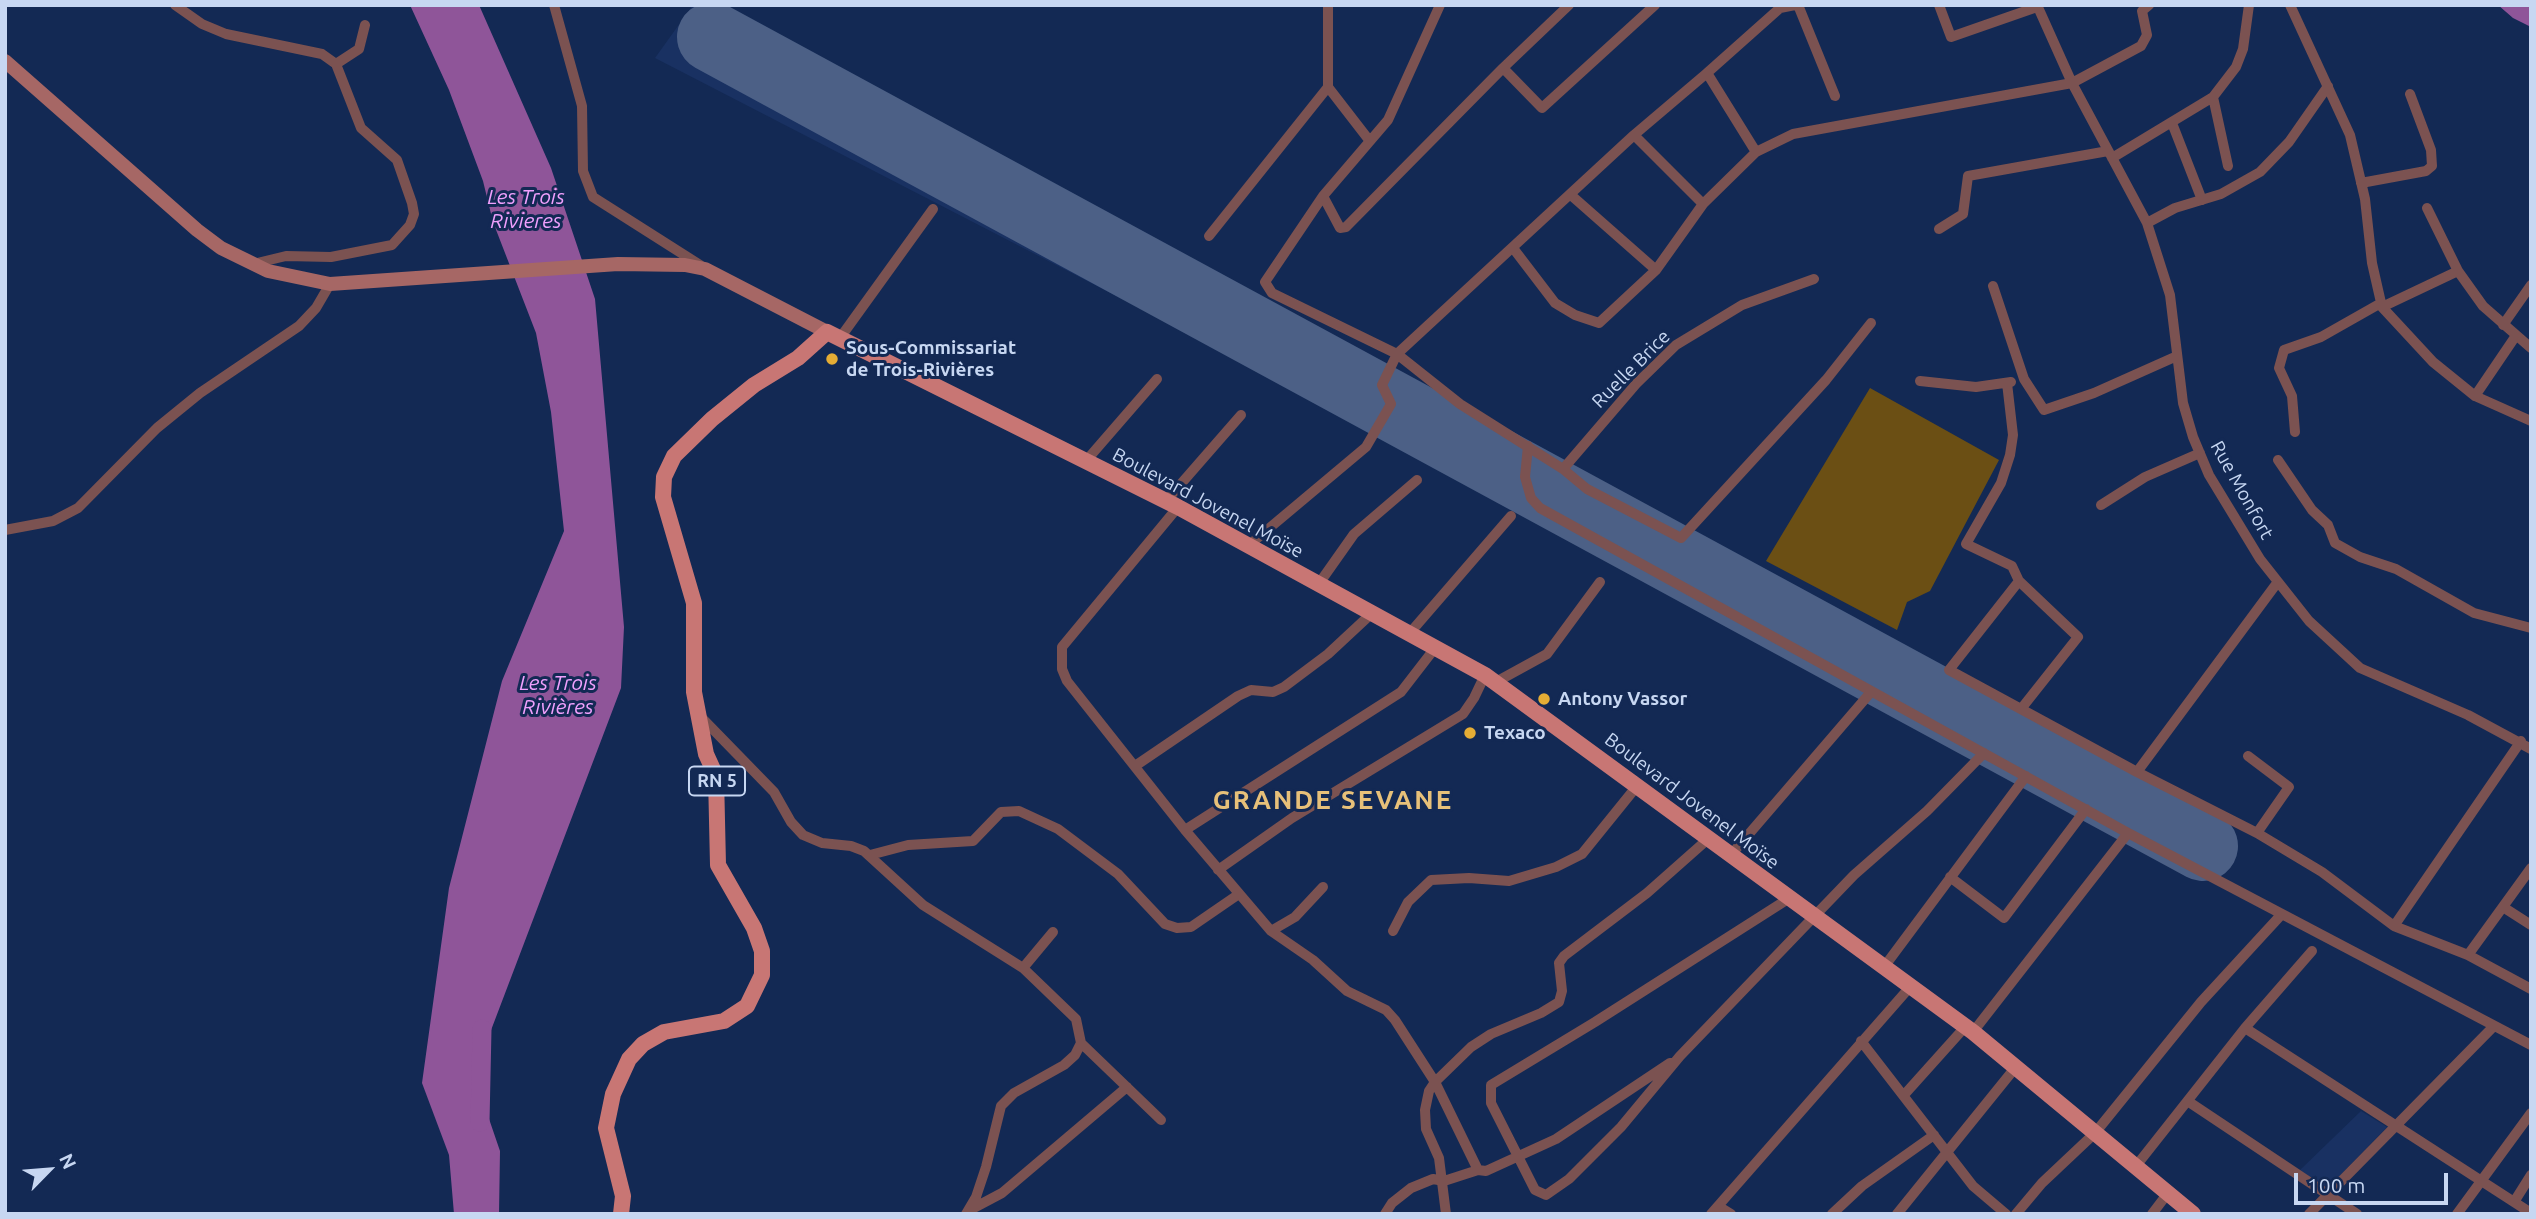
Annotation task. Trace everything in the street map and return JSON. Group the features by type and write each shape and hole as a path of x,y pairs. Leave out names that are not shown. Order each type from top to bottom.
{"main road":[{"path":"5,61 197,230 221,248 268,271 330,284 439,279 618,264 685,265 705,269 834,335"},
{"name":"Boulevard Jovenel Moïse","path":"834,335 1172,504 1491,678 1788,899 1969,1029 2193,1214"},
{"name":"RN 5","path":"621,1214 623,1196 606,1128 613,1094 629,1059 643,1044 664,1032 724,1021 747,1006 762,975 762,951 754,928 718,865 716,776 706,754 694,692 694,603 663,497 664,477 674,456 712,419 754,385 834,335"}],"street":[{"path":"175,5 202,24 226,34 322,54 337,64 360,128 397,160 412,203 414,214 410,225 392,245 331,257 286,256 252,264"},
{"path":"554,5 582,106 583,171 593,197 705,269"},
{"path":"1328,5 1328,87 1368,140"},
{"path":"1440,5 1388,120 1368,140 1323,196 1265,282 1267,288 1397,354 1460,404 1563,469 1587,489 1681,538 1826,380 1871,323"},
{"path":"1323,196 1340,229 1346,227 1569,5"},
{"path":"1503,68 1542,108 1655,5"},
{"path":"1248,546 1366,447 1391,404 1382,385 1397,354 1634,135 1780,8 1797,5 1835,96"},
{"path":"1939,5 1951,37 2037,6"},
{"path":"1513,248 1555,303 1576,315 1599,323 1656,270 1703,204 1756,152 1793,134 2073,83 2141,46 2147,35 2142,11 2149,5"},
{"path":"1939,229 1963,214 1968,176 2110,154 2213,97 2236,67 2243,49 2249,5"},
{"name":"Rue Monfort","path":"2037,6 2073,83 2147,223 2170,295 2183,403 2200,453 2225,503 2277,583 2318,630 2360,668 2521,741 2531,749"},
{"path":"2293,6 2350,135 2382,305 2433,362 2476,396 2531,421"},
{"path":"337,64 359,49 365,25"},
{"path":"1707,73 1756,152"},
{"path":"2147,223 2175,208 2221,194 2260,172 2289,142 2328,86"},
{"path":"1209,236 1328,87"},
{"path":"2361,183 2426,171 2432,166 2431,149 2410,94"},
{"path":"2213,97 2228,166"},
{"path":"2172,122 2202,200"},
{"path":"1634,135 1703,204"},
{"path":"1572,195 1656,270"},
{"path":"2427,208 2458,271 2483,306 2515,337 2531,348"},
{"path":"834,335 933,209"},
{"path":"2295,432 2292,396 2279,368 2284,350 2321,337 2382,305 2458,271"},
{"name":"Ruelle Brice","path":"1563,469 1636,384 1676,345 1742,305 1814,279"},
{"path":"5,530 53,521 78,508 157,428 201,393 299,326 316,308 330,284"},
{"path":"2502,324 2531,285"},
{"path":"1993,286 2024,379 2044,410 2094,393 2176,356"},
{"path":"2476,396 2515,337"},
{"path":"1085,462 1157,379"},
{"path":"1920,382 1976,387 2024,379"},
{"path":"2007,383 2013,435 2010,455 2001,483 1966,544 2012,566 2020,581 2078,637 2021,709"},
{"path":"1241,415 1068,639 1060,657 1067,681 1185,830 1270,931 1313,960 1347,991 1386,1010 1406,1034 1435,1082 1478,1170"},
{"path":"1528,446 1525,477 1531,498 1540,508 2128,833 2226,882 2281,915 2531,1045"},
{"path":"2101,505 2145,477 2200,453"},
{"path":"2278,460 2312,509 2328,525 2335,543 2360,557 2396,569 2474,613 2531,628"},
{"path":"1318,585 1354,534 1417,480"},
{"path":"1409,634 1511,516"},
{"path":"2020,581 1949,670 2137,772 2257,833 2322,872 2394,926 2468,955 2531,989"},
{"path":"1218,870 1293,818 1462,714 1491,678 1547,654 1601,582"},
{"path":"2137,772 2277,583"},
{"path":"1135,765 1238,696 1251,690 1273,692 1284,687 1328,654 1371,614"},
{"path":"1185,830 1401,692 1435,648"},
{"path":"1730,856 1871,692"},
{"path":"699,714 774,792 791,822 803,835 822,844 851,846 870,855 923,905 1023,968 1076,1019 1082,1042 1161,1120"},
{"path":"2394,926 2521,741"},
{"path":"1788,899 1595,1022 1495,1081 1489,1096 1535,1190 1546,1195 1553,1191 1621,1127 1680,1056 1854,875 1927,811 1984,753"},
{"path":"2248,755 2290,787 2257,833"},
{"path":"1884,967 2026,776"},
{"path":"1393,931 1408,902 1431,880 1469,878 1508,881 1556,867 1582,854 1637,786"},
{"path":"1950,877 2004,918 2086,808"},
{"path":"870,855 908,845 968,842 979,836 1001,812 1019,811 1058,829 1118,874 1165,924 1177,928 1191,926 1239,894"},
{"path":"1903,1095 1969,1029 2128,833"},
{"path":"1446,1214 1444,1181 1439,1158 1426,1129 1425,1110 1429,1091 1435,1082 1471,1047 1491,1034 1541,1013 1559,1002 1562,991 1559,963 1564,956 1658,884 1708,839"},
{"path":"2468,955 2531,868"},
{"path":"1270,931 1295,917 1323,887"},
{"path":"2503,907 2531,925"},
{"path":"2016,1214 2042,1183 2095,1133 2201,1002 2281,915"},
{"path":"1023,968 1053,932"},
{"path":"2136,1166 2245,1028 2312,951"},
{"path":"1731,1214 1715,1210 1788,1130 1861,1041 1910,987"},
{"path":"2309,1214 2494,1026"},
{"path":"2245,1028 2526,1212"},
{"path":"1861,1041 1973,1186 2006,1214"},
{"path":"967,1212 976,1197 986,1167 1001,1106 1023,1086 1064,1065 1082,1042"},
{"path":"1385,1214 1392,1203 1411,1188 1433,1179 1444,1181 1478,1170 1486,1171 1518,1158 1589,1119 1680,1056"},
{"path":"1897,1214 1949,1154 2015,1068"},
{"path":"967,1212 1002,1193 1127,1087"},
{"path":"2189,1101 2357,1214"},
{"path":"2457,1214 2531,1114"},
{"path":"1832,1214 1862,1186 1934,1135"},
{"path":"2514,1202 2531,1175"},
{"path":"2152,1214 2168,1193"}],"shaded area":[{"path":"693,5 713,5 1425,402 1883,641 2224,827 2191,874 1440,463 655,58"},
{"path":"1870,388 1999,460 1930,591 1907,602 1897,630 1766,561"},
{"path":"2361,1111 2387,1127 2326,1190 2300,1170"}],"water":[{"name":"Les Trois Rivières","path":"410,5 479,5 551,168 595,299 624,627 621,688 474,1075 500,1151 499,1214 454,1214 449,1155 422,1083 449,888 502,681 564,531 551,412 536,333 493,222 483,181 449,90"},
{"path":"2498,5 2531,5 2531,27 2513,18"}],"waterway":[{"name":"Les Trois Rivières","path":"480,1122 482,1029"}],"runway":[{"path":"712,37 2203,846"}],"place":[{"name":"Sous-Commissariat de Trois-Rivières","path":"832,359"},
{"name":"Antony Vassor","path":"1544,699"},
{"name":"Texaco","path":"1470,733"}],"district":[{"name":"GRANDE SEVANE","path":"1333,800"}],"water label":[{"name":"Les Trois Rivieres","path":"526,209"}]}
